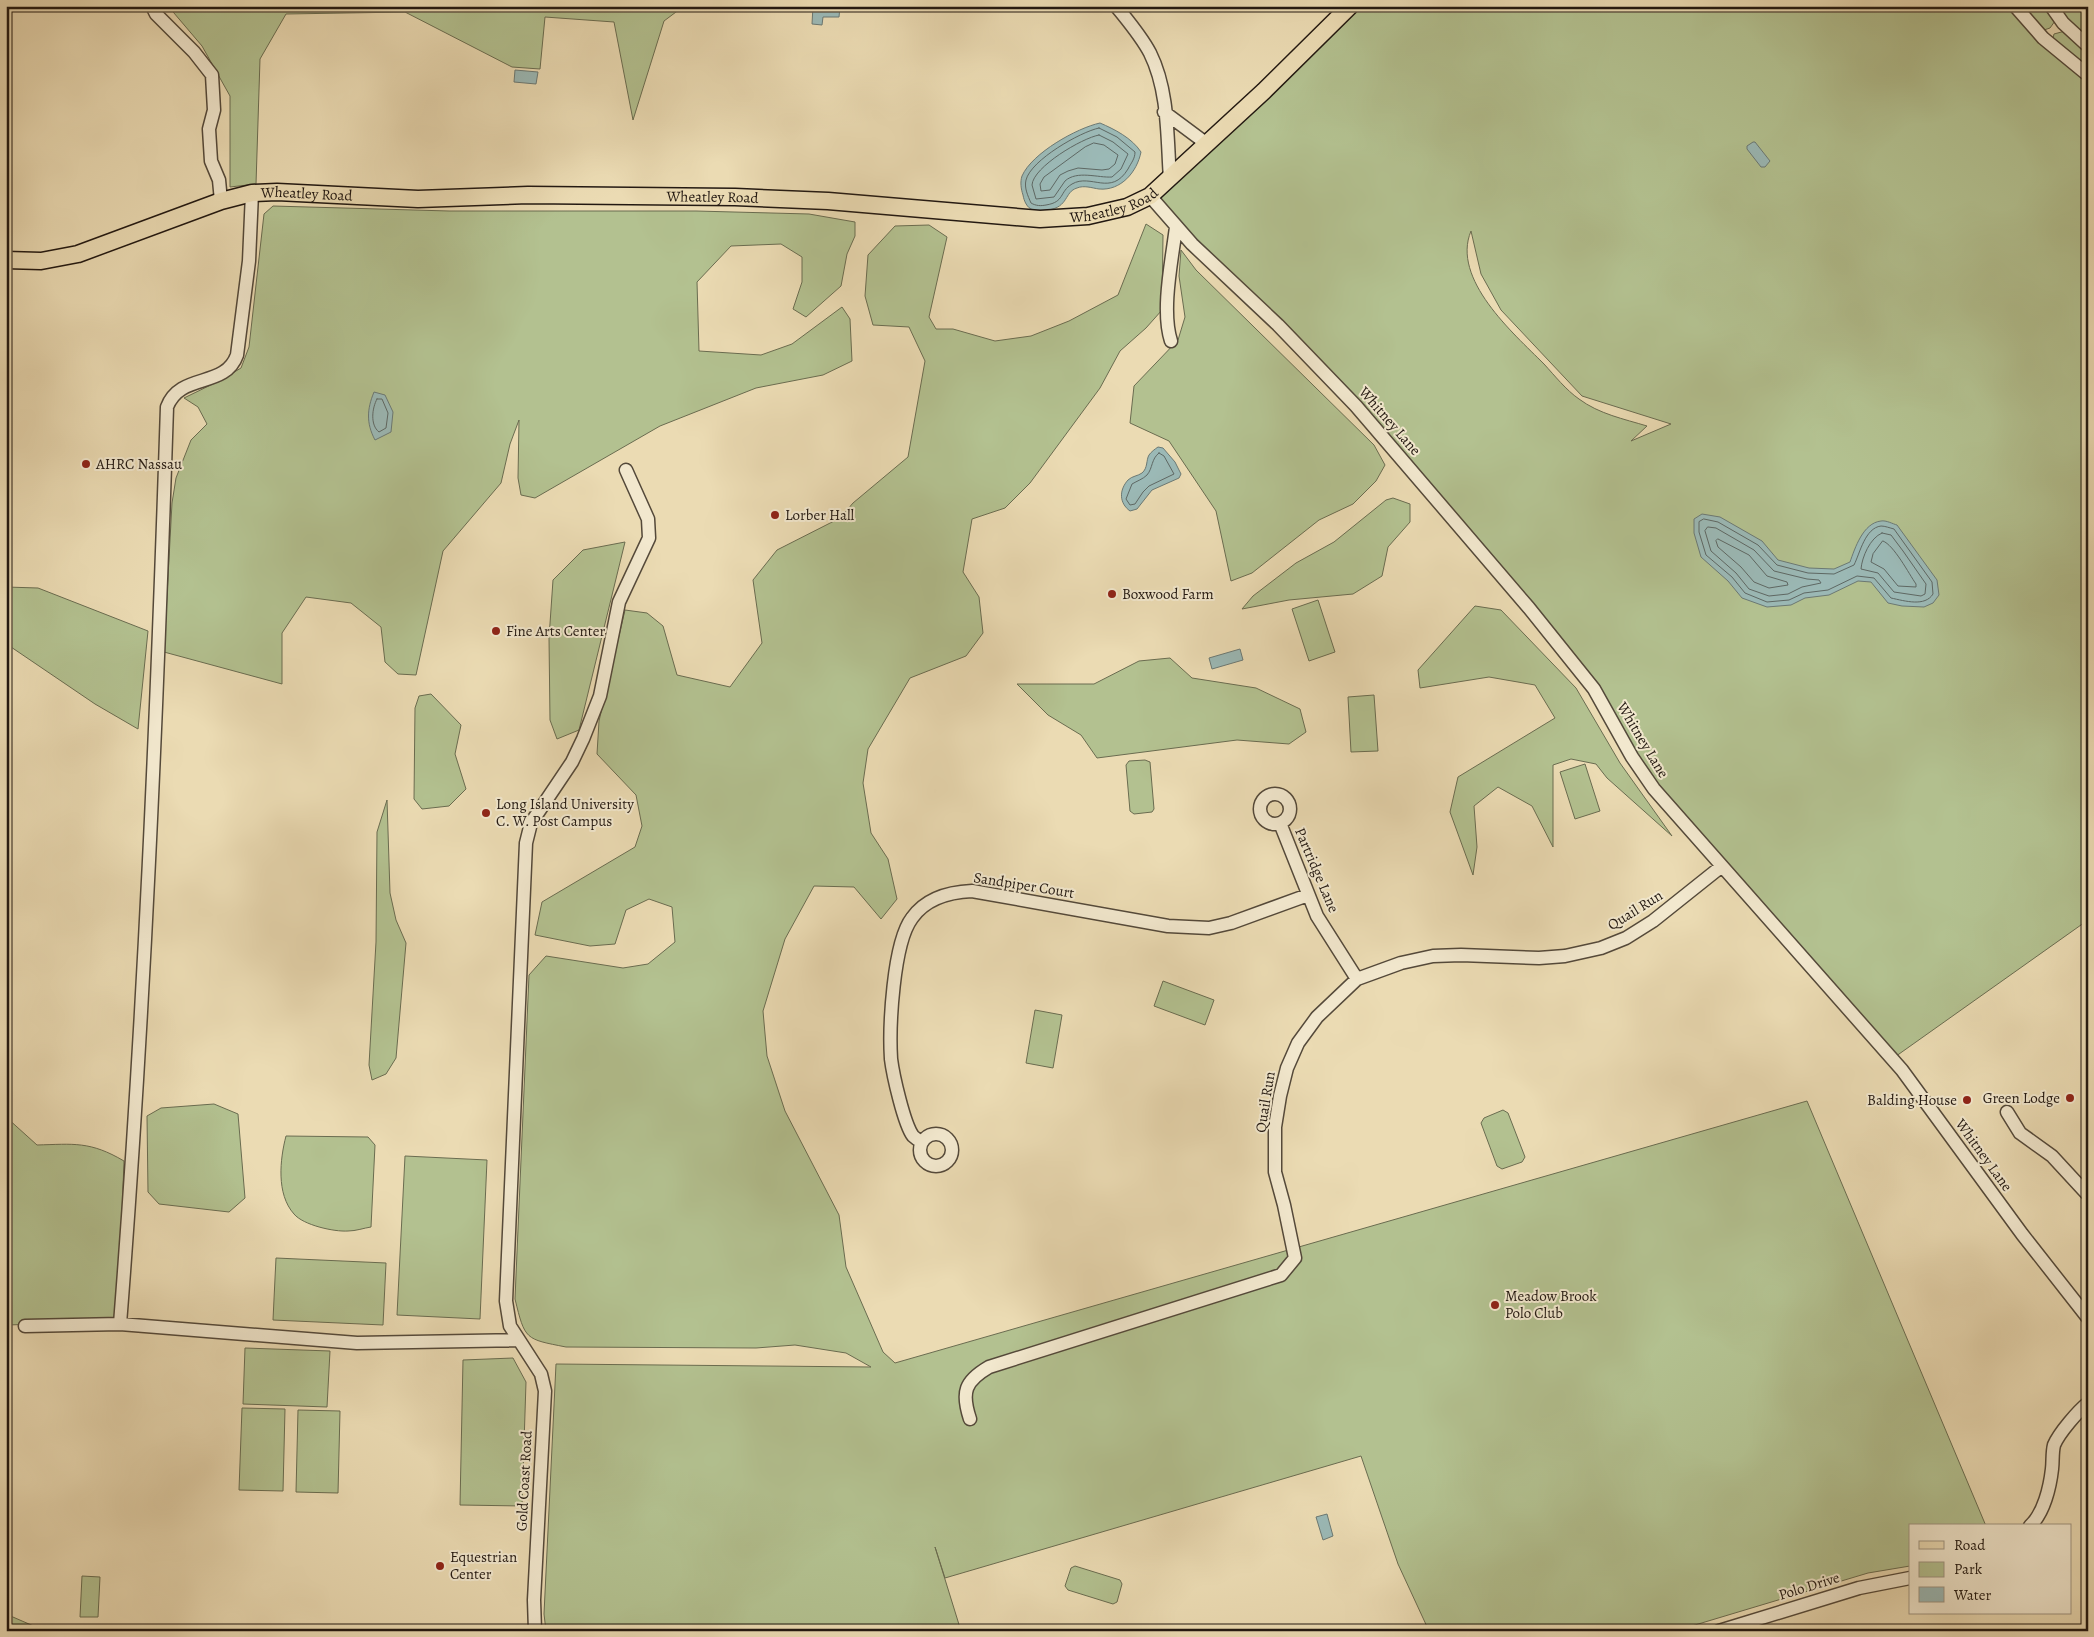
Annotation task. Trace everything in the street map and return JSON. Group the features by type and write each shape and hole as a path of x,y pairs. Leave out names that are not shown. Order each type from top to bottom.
{"main road":[{"name":"Wheatley Road","path":"6,260 41,262 78,254 221,200 252,193 277,192 418,199 528,195 734,197 828,201 1040,218 1088,216 1127,207 1150,196 1207,144 1350,6"}],"street":[{"path":"152,6 156,14 194,52 212,75 214,110 209,129 211,161 219,180 221,200"},
{"path":"1116,6 1133,26 1150,53 1160,81 1170,179"},
{"path":"2014,6 2043,38 2088,75"},
{"path":"2051,6 2063,22 2088,46"},
{"path":"1164,112 1207,144"},
{"path":"120,1324 130,1205 144,953 167,407 170,397 179,389 226,372 233,366 237,356 249,261 252,193"},
{"name":"Whitney Lane","path":"1150,196 1176,227 1305,352 1349,399 1529,608 1594,689 1632,758 1654,789 1902,1070 2022,1234 2088,1318"},
{"path":"1171,341 1168,333 1168,287 1176,227"},
{"name":"Gold Coast Road","path":"535,1631 534,1600 545,1391 541,1374 510,1326 506,1302 526,843 531,823 572,762 583,739 600,696 619,602 650,538 648,518 626,470"},
{"name":"Partridge Lane","path":"1280,823 1317,916 1357,979"},
{"name":"Quail Run","path":"970,1419 965,1396 969,1382 989,1367 1281,1275 1295,1258 1275,1172 1275,1127 1287,1068 1298,1044 1317,1017 1357,979 1401,963 1433,956 1461,955 1539,958 1566,956 1600,948 1626,938 1653,921 1722,866"},
{"name":"Sandpiper Court","path":"922,1142 913,1136 901,1102 891,1060 891,1025 902,936 912,918 928,902 953,892 972,891 1168,926 1199,929 1231,923 1308,895"},
{"path":"2007,1112 2020,1133 2052,1156 2088,1195"},
{"path":"25,1326 120,1324 357,1343 518,1340"},
{"path":"2032,1524 2038,1517 2043,1505 2052,1469 2055,1443 2081,1409 2088,1403"},
{"name":"Polo Drive","path":"1719,1631 1859,1588 1909,1578"}],"green space":[{"path":"168,6 236,6 237,9 262,6 684,6 664,21 633,120 614,22 545,17 540,69 512,67 405,12 286,14 260,59 256,184 230,187 230,96 202,46"},
{"path":"1350,6 2011,6 2088,80 2088,920 1892,1059 1654,789 1594,689 1356,406 1150,196","holes":["1471,231 1481,274 1501,310 1582,396 1671,424 1631,441 1647,426 1595,409 1565,387 1502,321 1488,304 1477,286 1470,268 1467,249"]},
{"path":"2018,6 2048,6 2055,21 2050,28 2044,30"},
{"path":"2055,6 2088,6 2088,39"},
{"path":"2065,31 2088,49 2088,71 2052,42 2054,34"},
{"path":"273,206 449,211 696,211 809,214 855,222 855,236 847,254 841,286 806,317 793,309 802,282 802,257 781,244 731,246 697,282 699,351 761,355 792,344 842,307 850,319 852,361 823,375 756,388 660,426 535,498 521,495 518,478 519,420 510,444 501,483 443,551 416,675 398,674 385,662 381,627 351,603 306,597 282,633 282,684 164,652 172,503 176,478 191,440 207,424 198,407 184,398 241,368 249,347 264,214"},
{"path":"1146,224 1163,235 1162,310 1146,328 1120,351 1100,388 1030,483 1005,508 972,519 963,572 979,597 983,633 966,656 910,678 868,749 863,783 871,833 888,859 897,899 881,919 854,887 814,886 785,939 763,1011 767,1056 785,1111 839,1215 846,1267 883,1352 895,1363 1807,1101 1985,1524 1909,1524 1909,1566 1868,1573 1675,1631 1429,1631 1398,1564 1361,1456 945,1578 935,1547 961,1631 546,1631 544,1614 556,1364 871,1367 846,1353 795,1345 756,1348 566,1347 534,1339 521,1323 515,1299 529,975 546,956 623,968 648,964 675,942 672,907 649,899 626,910 615,944 590,946 535,935 542,902 635,847 642,826 636,795 597,754 599,721 625,610 647,613 663,626 677,675 730,687 762,643 753,580 777,550 840,518 853,503 908,457 925,361 909,327 873,325 865,296 868,255 895,226 929,225 947,237 929,317 936,329 953,329 995,341 1031,336 1069,321 1118,295"},
{"path":"1181,250 1196,270 1374,445 1385,465 1376,481 1353,504 1319,520 1252,573 1231,581 1216,511 1169,441 1130,423 1134,386 1178,340 1185,317 1179,276"},
{"path":"1393,498 1410,504 1410,522 1388,547 1382,576 1353,594 1289,600 1242,609 1253,596 1296,563 1334,542 1386,500"},
{"path":"625,542 579,730 557,739 550,720 549,638 553,580 583,550"},
{"path":"6,587 38,588 148,631 138,729 95,704 11,647 6,646"},
{"path":"1318,600 1335,652 1309,661 1292,609"},
{"path":"1475,606 1501,610 1576,688 1620,763 1672,836 1607,778 1596,764 1571,759 1553,765 1553,847 1532,806 1498,787 1474,806 1477,847 1473,875 1450,812 1458,777 1555,718 1535,685 1489,677 1420,688 1418,670"},
{"path":"1170,658 1192,678 1256,688 1300,709 1306,732 1289,744 1237,740 1097,758 1081,735 1048,715 1017,684 1094,684 1139,661"},
{"path":"431,694 461,725 455,754 466,789 449,806 422,809 414,799 415,708 419,696"},
{"path":"1374,695 1378,751 1351,752 1348,697"},
{"path":"1145,760 1150,762 1154,809 1152,812 1134,814 1130,811 1126,765 1129,761"},
{"path":"1585,764 1600,811 1575,819 1560,772"},
{"path":"387,800 390,893 396,920 406,943 396,1058 386,1074 372,1080 369,1065 376,942 377,832"},
{"path":"1163,981 1214,1000 1205,1025 1154,1006"},
{"path":"1035,1010 1062,1015 1053,1068 1026,1063"},
{"path":"214,1104 238,1114 245,1198 229,1212 159,1204 148,1192 147,1116 161,1108"},
{"path":"1503,1110 1508,1113 1525,1157 1522,1162 1502,1169 1497,1166 1481,1123 1484,1118"},
{"path":"6,1117 37,1145 82,1145 101,1150 124,1161 118,1322 6,1325"},
{"path":"286,1136 368,1137 375,1145 371,1227 351,1231 335,1230 311,1224 294,1214 284,1197 282,1187 281,1166"},
{"path":"405,1156 487,1160 480,1319 397,1315"},
{"path":"276,1258 386,1263 383,1325 273,1320"},
{"path":"245,1348 330,1351 327,1407 243,1404"},
{"path":"513,1358 526,1382 522,1506 460,1505 463,1360"},
{"path":"242,1408 285,1409 283,1491 239,1490"},
{"path":"298,1410 340,1411 338,1493 296,1492"},
{"path":"1075,1566 1120,1580 1122,1584 1117,1602 1113,1604 1068,1590 1065,1586 1071,1568"},
{"path":"82,1576 100,1577 98,1617 80,1617"},
{"path":"6,1614 45,1631 6,1631"}],"water":[{"path":"813,6 840,7 839,17 823,17 822,25 812,24"},
{"path":"515,70 538,72 536,84 514,82"},
{"path":"1100,123 1128,138 1141,152 1136,167 1127,179 1107,189 1077,188 1070,193 1060,206 1055,208 1036,211 1029,208 1024,200 1021,185 1022,176 1027,167 1045,150 1056,143 1080,130"},
{"path":"1753,142 1770,161 1765,167 1761,167 1747,149 1747,146"},
{"path":"374,392 385,395 393,412 391,432 375,440 368,416"},
{"path":"1158,447 1163,448 1175,462 1181,474 1179,478 1152,490 1137,509 1130,511 1122,500 1123,488 1130,479 1144,471 1149,455"},
{"path":"1702,514 1720,517 1762,541 1778,560 1809,568 1834,569 1850,562 1854,550 1869,526 1881,521 1889,522 1897,525 1937,580 1939,595 1933,603 1924,607 1902,606 1888,603 1871,582 1858,581 1829,595 1805,598 1791,605 1767,607 1742,598 1728,581 1701,557 1694,533 1694,519"},
{"path":"1240,649 1243,660 1212,669 1209,658"},
{"path":"1327,1514 1333,1536 1323,1540 1316,1517"}],"place":[{"name":"AHRC Nassau","path":"86,464"},
{"name":"Lorber Hall","path":"775,515"},
{"name":"Boxwood Farm","path":"1112,594"},
{"name":"Fine Arts Center","path":"496,631"},
{"name":"Long Island University C. W. Post Campus","path":"486,813"},
{"name":"Green Lodge","path":"2070,1098"},
{"name":"Balding House","path":"1967,1100"},
{"name":"Meadow Brook Polo Club","path":"1495,1305"},
{"name":"Equestrian Center","path":"440,1566"}]}
